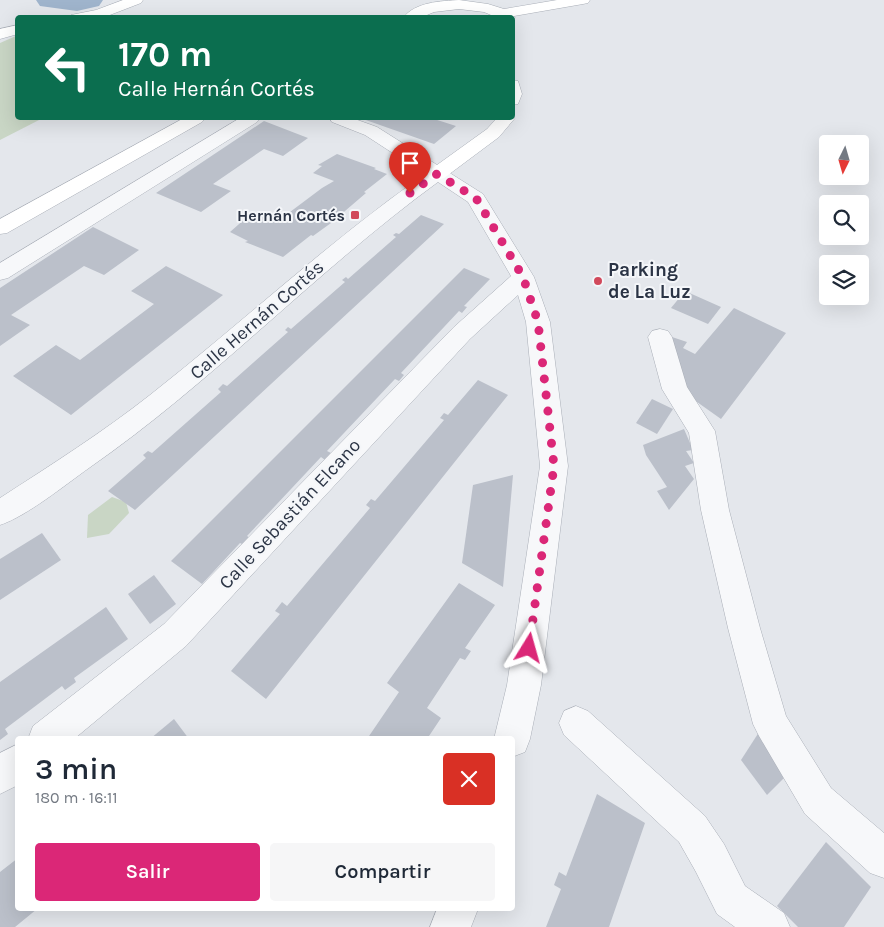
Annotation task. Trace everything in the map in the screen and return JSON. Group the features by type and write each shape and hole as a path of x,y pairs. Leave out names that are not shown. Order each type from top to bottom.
{"street":[{"path":"90,15 112,10 136,0"},
{"path":"413,15 418,10 446,1 479,3 494,7 506,15 583,0"},
{"path":"0,34 15,30"},
{"path":"0,228 192,120"},
{"path":"0,272 248,120"},
{"path":"343,120 371,131 476,198 523,277 538,322 554,466 524,685 513,736"},
{"name":"Calle Hernán Cortés","path":"0,513 132,424 396,202 493,133 504,120"},
{"name":"Calle Sebastián Elcano","path":"50,736 174,635 462,333 523,277"},
{"path":"660,337 675,389 702,431 715,510 744,628 771,724 818,801 884,859"},
{"path":"576,723 692,829 710,858 731,900 770,927"},
{"path":"0,776 15,764"},
{"path":"450,927 457,911"}],"green space":[{"path":"15,36 15,120 39,120 0,140 0,43"},
{"path":"112,497 126,502 129,513 109,534 87,538 88,515"}],"building":[{"path":"366,120 437,120 456,126 434,144"},
{"path":"264,121 308,138 283,156 264,149 213,184 231,191 201,212 156,193"},
{"path":"337,154 387,174 364,192 366,193 331,223 313,236 311,235 283,257 245,242 248,241 230,232 247,217 250,219 261,211 282,221 292,212 290,212 334,181 313,173 322,166 318,165"},
{"path":"421,215 444,224 135,510 108,491 146,458 143,455 148,451 152,453 221,392 218,389 223,384 227,386 288,332 285,330 288,327 291,329 345,282 342,280 346,277 348,279 396,237 393,235 399,234"},
{"path":"93,227 139,250 104,275 84,266 11,315 30,325 0,346 0,288"},
{"path":"166,266 223,295 71,415 13,376 56,345 80,360 154,304 131,291"},
{"path":"464,268 490,279 464,306 467,307 462,313 459,311 401,373 404,375 399,381 395,379 327,451 331,453 325,460 321,457 247,536 250,538 244,545 240,543 202,584 171,561"},
{"path":"685,291 721,307 708,324 671,308"},
{"path":"734,308 786,333 721,419 690,397 680,376 672,337 687,342 683,348 695,354"},
{"path":"478,380 508,395 266,699 231,671 280,614 275,611 282,602 287,606 370,508 366,505 371,499 375,501 444,420 440,418 444,413 448,415"},
{"path":"652,399 673,409 657,434 636,423"},
{"path":"684,429 693,450 686,451 694,463 685,466 694,479 669,510 657,491 667,487 646,455 643,445"},
{"path":"513,475 503,587 462,563 473,485"},
{"path":"42,533 61,560 0,600 0,559"},
{"path":"154,575 176,604 150,624 128,594"},
{"path":"459,583 495,605 465,648 471,651 465,660 460,658 427,708 441,718 429,736 369,736 399,692 387,683"},
{"path":"106,607 128,639 74,678 76,682 65,690 62,686 5,729 8,734 0,740 0,682"},
{"path":"174,719 187,736 154,736"},
{"path":"761,729 786,776 767,795 741,760"},
{"path":"597,794 645,823 609,927 546,927 561,889 554,885 559,872 566,876"},
{"path":"826,842 871,887 844,927 798,927 777,906"},
{"path":"15,860 15,911 35,911 15,927 0,927 0,872"}],"waterway":[{"path":"49,0 77,3 90,0"}],"place":[{"name":"Hernán Cortés","path":"355,215"},
{"name":"Parking de La Luz","path":"598,281"}],"route":[{"path":"410,193 437,174 476,198 523,277 538,322 554,466 529,648"}]}
